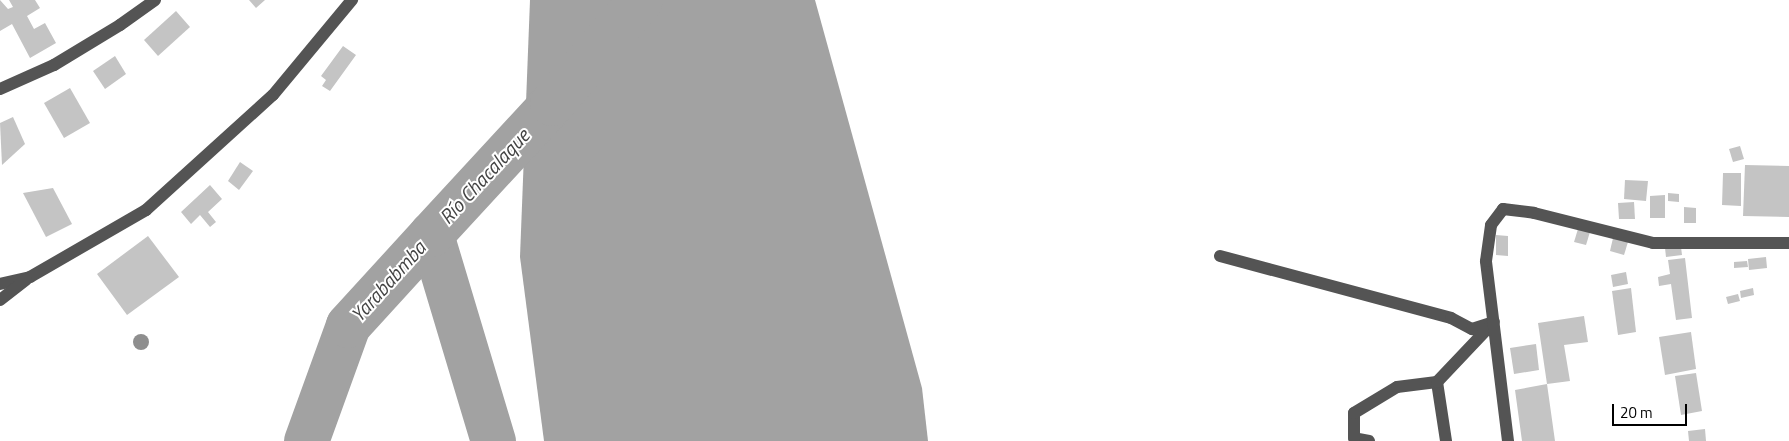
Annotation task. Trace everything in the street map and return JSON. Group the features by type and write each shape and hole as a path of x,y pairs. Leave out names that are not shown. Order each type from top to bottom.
{"street":[{"path":"120,25 139,0"},
{"path":"0,89 54,65 120,25 155,0"},
{"path":"0,300 30,277 146,210 273,95 352,0"},
{"path":"1508,441 1486,261 1491,226 1503,210 1534,213 1653,243 1789,243"},
{"path":"1220,256 1451,318 1472,329 1494,322"},
{"path":"0,284 30,277"},
{"path":"1369,441 1354,438 1354,413 1397,386 1437,382 1494,322"},
{"path":"1437,382 1446,441"}],"shaded area":[{"path":"530,0 815,0 922,388 928,441 544,441 520,257"}],"building":[{"path":"0,0 8,9 13,7 9,0 35,0 40,8 27,16 34,29 45,23 56,43 30,58 12,24 0,31"},
{"path":"249,0 265,0 256,8"},
{"path":"176,11 190,27 158,56 144,40"},
{"path":"343,46 356,55 330,91 322,86 326,80 321,76"},
{"path":"115,56 126,74 105,89 93,71"},
{"path":"70,88 90,123 64,138 44,103"},
{"path":"13,117 25,144 2,165 0,123"},
{"path":"1740,146 1744,159 1733,162 1729,149"},
{"path":"240,162 253,171 239,190 228,181"},
{"path":"1745,165 1789,166 1789,217 1743,216"},
{"path":"1723,173 1741,173 1741,206 1722,205"},
{"path":"1625,180 1648,181 1646,201 1624,199"},
{"path":"210,185 222,199 208,212 216,222 210,227 200,215 191,224 181,212"},
{"path":"53,188 72,224 46,237 23,193"},
{"path":"1668,193 1679,194 1679,202 1668,201"},
{"path":"1665,195 1665,218 1650,218 1650,196"},
{"path":"1634,202 1635,219 1619,219 1618,203"},
{"path":"1684,207 1696,208 1696,223 1684,223"},
{"path":"1578,229 1590,232 1586,245 1574,242"},
{"path":"1496,235 1508,236 1508,256 1496,255"},
{"path":"148,236 179,277 127,315 97,274"},
{"path":"1613,238 1628,242 1624,255 1610,251"},
{"path":"1681,247 1682,255 1666,257 1665,248"},
{"path":"1766,257 1767,268 1749,270 1748,259"},
{"path":"1685,258 1692,318 1676,320 1671,284 1659,286 1658,277 1670,274 1668,260"},
{"path":"1747,261 1748,267 1734,268 1734,262"},
{"path":"1626,272 1628,284 1613,287 1611,275"},
{"path":"1631,288 1636,332 1618,335 1612,291"},
{"path":"1753,288 1754,295 1741,298 1740,291"},
{"path":"1738,294 1740,301 1728,304 1726,297"},
{"path":"1584,316 1588,342 1564,345 1570,381 1547,384 1538,323"},
{"path":"1691,332 1696,369 1665,375 1659,337"},
{"path":"1536,344 1539,370 1514,374 1510,348"},
{"path":"1696,373 1702,411 1681,415 1675,376"},
{"path":"1547,384 1555,441 1522,441 1515,390"},
{"path":"1705,429 1706,441 1689,441 1688,431"}],"waterway":[{"name":"Río Chacalaque","path":"493,441 431,234 552,103 640,0"},
{"name":"Yarababmba","path":"306,441 348,325 431,234"}]}
